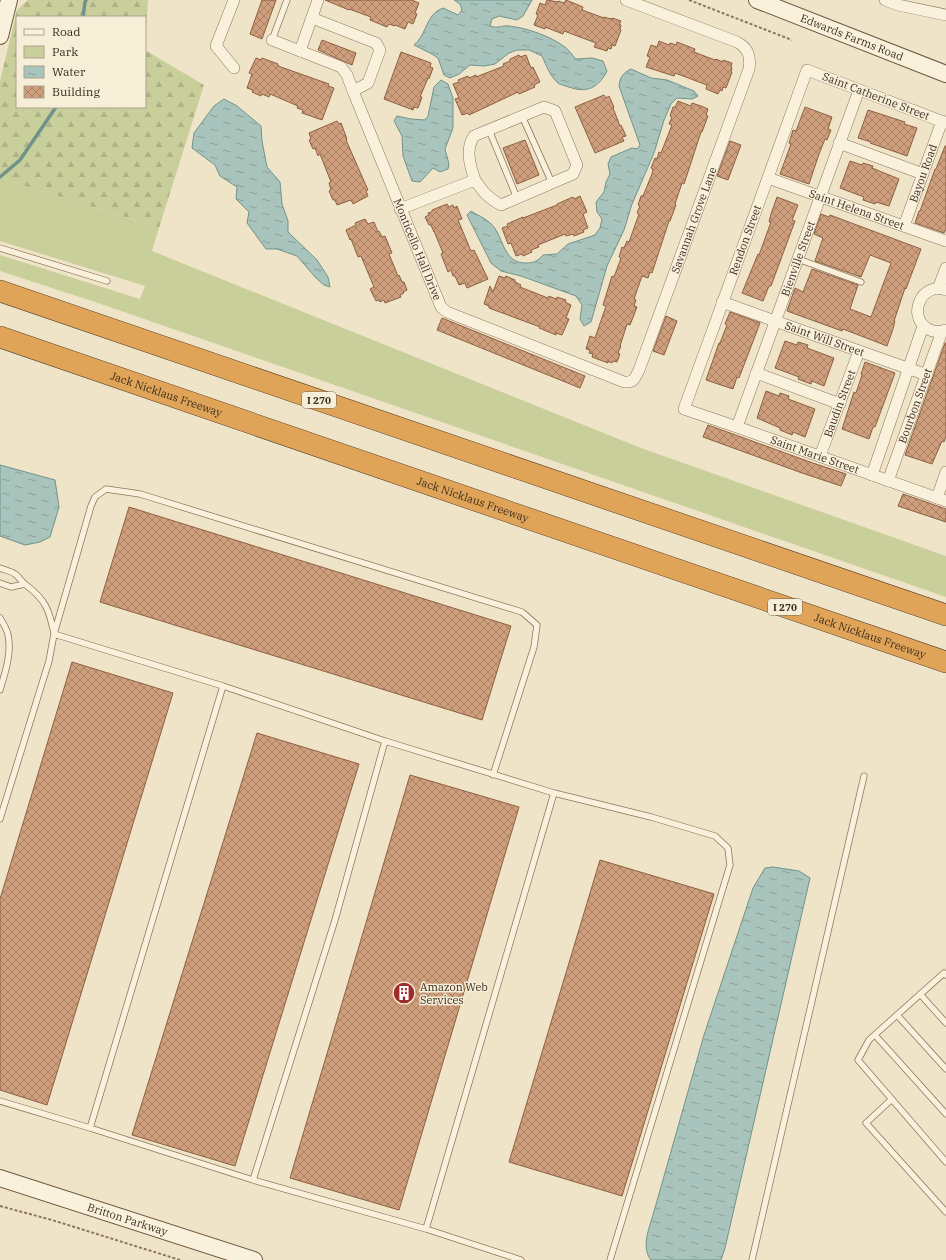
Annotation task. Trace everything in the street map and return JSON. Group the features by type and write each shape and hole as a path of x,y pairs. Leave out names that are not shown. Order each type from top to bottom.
{"highway":[{"name":"I 270","path":"0,291 946,615"},
{"name":"Jack Nicklaus Freeway","path":"0,336 946,662"}],"main road":[{"path":"0,36 9,0"},
{"name":"Edwards Farms Road","path":"757,0 946,74"},
{"name":"Britton Parkway","path":"0,1178 254,1260"}],"street":[{"path":"234,0 216,46 234,68"},
{"path":"300,51 318,0"},
{"name":"Savannah Grove Lane","path":"626,0 737,42 745,46 749,54 750,61 749,69 639,370 634,379 630,382"},
{"path":"885,0 898,5 946,15"},
{"path":"312,18 376,43 380,50 368,83 353,91"},
{"name":"Monticello Hall Drive","path":"272,40 341,67 347,75 441,307 447,312 624,382 630,382"},
{"name":"Saint Catherine Street","path":"807,70 944,122"},
{"name":"Rendon Street","path":"684,409 807,70"},
{"name":"Bienville Street","path":"737,427 859,90"},
{"path":"544,106 555,111 577,166 573,174 501,205 484,193 475,180 470,166 469,151 471,140 474,136 522,116 544,106"},
{"name":"Bayou Road","path":"904,226 944,122"},
{"path":"839,143 924,174"},
{"name":"Saint Helena Street","path":"768,178 946,241"},
{"path":"400,209 475,180"},
{"path":"944,330 935,331 923,326 919,320 917,312 922,296 928,292 942,290 946,268"},
{"name":"Saint Will Street","path":"722,302 927,375"},
{"name":"Bourbon Street","path":"872,475 923,326"},
{"name":"Bourbon Street","path":"888,481 944,330"},
{"name":"Baudin Street","path":"820,456 859,351"},
{"path":"756,373 840,404"},
{"name":"Saint Marie Street","path":"684,409 942,499"},
{"path":"942,499 946,472"}],"lane":[{"path":"272,40 287,0"},
{"path":"522,116 552,183"},
{"path":"489,130 517,198"},
{"path":"0,248 107,281"},
{"path":"798,259 861,282"},
{"path":"0,819 49,661 54,634 91,506 95,497 106,489 140,494 522,612 537,625 534,647 493,774"},
{"path":"0,568 14,573 25,584 34,590 50,614 54,634"},
{"path":"0,583 10,587 25,584"},
{"path":"0,618 8,634 9,645 6,671 0,690"},
{"path":"54,634 223,686 385,741 554,793 650,817 715,836 728,848 730,865 610,1260"},
{"path":"90,1128 223,686"},
{"path":"253,1180 335,920 385,741"},
{"path":"752,1260 864,776"},
{"path":"426,1229 554,793"},
{"path":"946,976 944,973 869,1040 858,1060 946,1162"},
{"path":"920,994 946,1023"},
{"path":"897,1015 946,1069"},
{"path":"875,1035 946,1114"},
{"path":"892,1100 866,1123 946,1212"},
{"path":"0,1102 90,1128 253,1180 426,1229 520,1260"}],"path":[{"path":"689,0 792,40"},
{"path":"0,1206 52,1220 180,1260"}],"green space":[{"path":"28,0 148,0 146,27 146,16 16,16 16,108 146,108 146,51 204,85 159,228 0,178 0,81 17,10"},
{"path":"0,178 159,228 152,251 641,448 946,556 946,597 101,304 0,271 0,255 140,299 145,286 0,241"}],"water":[{"path":"454,0 532,0 523,16 517,20 499,16 492,19 490,26 516,27 538,33 565,47 576,59 592,58 603,61 607,71 604,77 592,88 581,90 575,89 562,85 555,80 550,74 542,56 529,50 517,50 509,53 495,64 484,66 470,65 459,74 450,78 444,75 438,58 414,45 419,40 433,15 437,11 443,8 458,15 462,10 460,4"},
{"path":"631,69 651,78 667,80 694,91 698,96 692,99 677,98 671,104 664,120 654,153 632,204 624,230 607,266 591,322 584,326 580,319 582,305 576,296 521,276 501,271 491,263 467,215 471,211 490,223 495,228 508,254 512,259 518,262 531,263 538,260 543,255 557,254 568,244 595,235 600,228 602,219 597,212 596,202 604,192 606,182 610,174 608,164 611,157 632,148 637,149 640,145 619,86 622,76"},
{"path":"441,80 448,84 453,98 453,128 445,149 449,164 448,169 440,172 433,168 420,182 412,181 403,156 402,136 394,121 397,116 425,120 428,116 434,87"},
{"path":"224,99 237,106 261,126 267,167 280,182 282,204 288,221 288,232 317,260 328,277 330,287 324,285 316,278 297,256 277,249 266,249 247,223 249,212 236,199 237,187 220,176 215,165 192,148 194,133 214,106"},
{"path":"0,465 55,480 59,507 50,537 40,542 25,545 0,536"},
{"path":"773,867 799,871 810,878 725,1248 721,1260 651,1260 648,1255 646,1244 648,1232 704,1035 753,888 765,868"}],"building":[{"path":"262,0 276,0 262,39 250,34"},
{"path":"325,0 412,0 419,3 413,24 408,22 405,29 389,24 387,27 370,20 371,17"},
{"path":"547,0 564,3 566,0 583,7 582,10 604,18 612,18 621,21 619,25 621,25 621,30 615,46 612,45 611,49 608,48 607,51 594,47 596,43 564,31 563,34 545,27 545,29 534,25 538,15 536,14 540,3 545,5"},
{"path":"322,40 356,53 352,65 318,50"},
{"path":"659,41 669,45 670,43 676,45 677,42 695,49 694,52 715,60 716,59 723,62 723,60 732,63 732,72 726,88 723,87 722,91 720,90 718,94 706,89 707,85 675,73 674,76 646,67 650,57 647,56 651,45 657,47"},
{"path":"401,52 431,63 430,67 433,68 420,97 422,97 418,108 414,107 413,110 384,99"},
{"path":"519,55 520,57 526,55 531,68 533,67 540,82 534,85 535,87 519,94 518,92 469,115 468,113 462,115 455,99 459,98 453,84 468,76 469,78 476,75 476,77 504,66 503,64"},
{"path":"256,58 261,60 262,58 278,64 278,66 329,84 328,86 334,88 322,120 302,113 303,110 297,108 298,106 270,94 269,97 262,94 261,96 252,92 253,90 247,88 252,74 249,73"},
{"path":"604,95 606,98 609,96 620,126 621,125 626,136 622,137 624,141 595,153 575,107"},
{"path":"678,101 691,106 692,103 708,109 706,115 708,116 701,132 684,184 682,183 675,204 676,205 669,221 652,273 650,272 648,278 642,276 634,299 636,300 634,306 637,307 630,325 627,324 618,353 620,354 617,362 613,361 612,363 608,361 608,363 592,357 593,354 589,353 590,350 586,349 590,336 595,338 606,306 603,305 612,276 614,277 621,258 619,257 622,247 624,248 627,241 629,242 639,214 637,213 640,206 638,205 641,196 643,196 652,174 653,169 651,168 655,158 657,159 659,152 661,153 672,125 669,124 672,117 670,116 673,107 675,107"},
{"path":"805,107 832,117 828,129 831,130 827,140 825,139 809,184 780,174 791,144 789,143 793,130 796,131"},
{"path":"868,110 905,122 904,124 917,128 907,156 858,138"},
{"path":"337,121 339,124 341,123 347,139 346,140 368,190 366,191 368,196 353,204 351,200 337,205 335,200 333,200 329,191 331,190 329,183 331,182 320,154 318,156 315,148 313,149 309,140 311,139 309,133"},
{"path":"525,140 539,175 517,184 503,148"},
{"path":"730,141 741,145 728,180 717,176"},
{"path":"945,146 946,229 944,233 915,223"},
{"path":"850,161 862,165 863,163 873,166 872,168 899,179 889,206 863,200 864,197 840,188"},
{"path":"580,196 587,212 583,214 588,228 583,230 584,232 574,236 573,234 566,236 565,234 538,245 539,247 531,250 532,252 523,256 522,254 516,256 511,243 508,244 502,228 508,226 507,224 523,217 557,205 573,197 574,199"},
{"path":"777,197 798,205 792,220 795,221 771,286 769,286 763,301 742,293 758,254 759,255 771,222 769,222"},
{"path":"447,204 449,207 453,205 454,208 457,206 462,219 458,220 471,251 474,250 488,279 467,288 465,283 459,285 451,270 448,272 441,254 443,253 434,231 425,217 429,215 428,213 432,212 432,210"},
{"path":"821,214 829,217 830,215 921,249 906,289 905,288 887,346 843,329 842,331 787,311 795,288 803,292 812,269 858,285 850,309 871,317 891,263 870,255 861,277 815,261 823,238 814,234"},
{"path":"365,219 368,224 374,222 378,232 379,231 382,237 385,236 392,253 389,254 398,276 399,275 402,282 404,282 407,290 400,295 401,297 385,303 384,300 380,302 379,300 376,301 370,289 374,287 361,256 358,257 346,230 356,225 355,223"},
{"path":"499,276 505,278 506,276 515,280 515,282 521,285 520,287 548,298 549,296 556,299 557,297 566,300 565,302 571,305 566,318 569,319 562,335 556,333 556,335 539,328 540,327 489,308 489,306 484,304 490,286 493,292"},
{"path":"730,312 760,323 739,378 737,377 733,389 706,380 727,325 725,324"},
{"path":"666,316 677,321 664,355 653,351"},
{"path":"442,318 585,376 580,388 437,330"},
{"path":"785,341 797,345 798,342 808,345 807,348 834,358 824,386 812,381 811,384 798,379 799,377 775,368"},
{"path":"945,343 946,436 944,442 942,441 932,464 905,455"},
{"path":"865,362 895,373 869,439 842,429 854,392 856,393"},
{"path":"766,391 779,396 780,393 789,396 788,399 815,409 805,437 793,432 792,435 757,418"},
{"path":"708,425 846,474 841,486 802,473 703,437"},
{"path":"903,494 946,509 946,522 898,506"},
{"path":"129,507 511,626 482,720 100,602"},
{"path":"72,662 173,693 47,1105 0,1090 0,899"},
{"path":"257,733 359,764 235,1166 132,1135"},
{"name":"Amazon Web Services","path":"410,775 519,807 399,1210 290,1178"},
{"path":"600,860 714,894 622,1196 509,1162"}],"waterway":[{"path":"83,16 86,0"},
{"path":"0,177 20,160 55,108"}],"place":[{"name":"Amazon Web Services","path":"404,993"}]}
